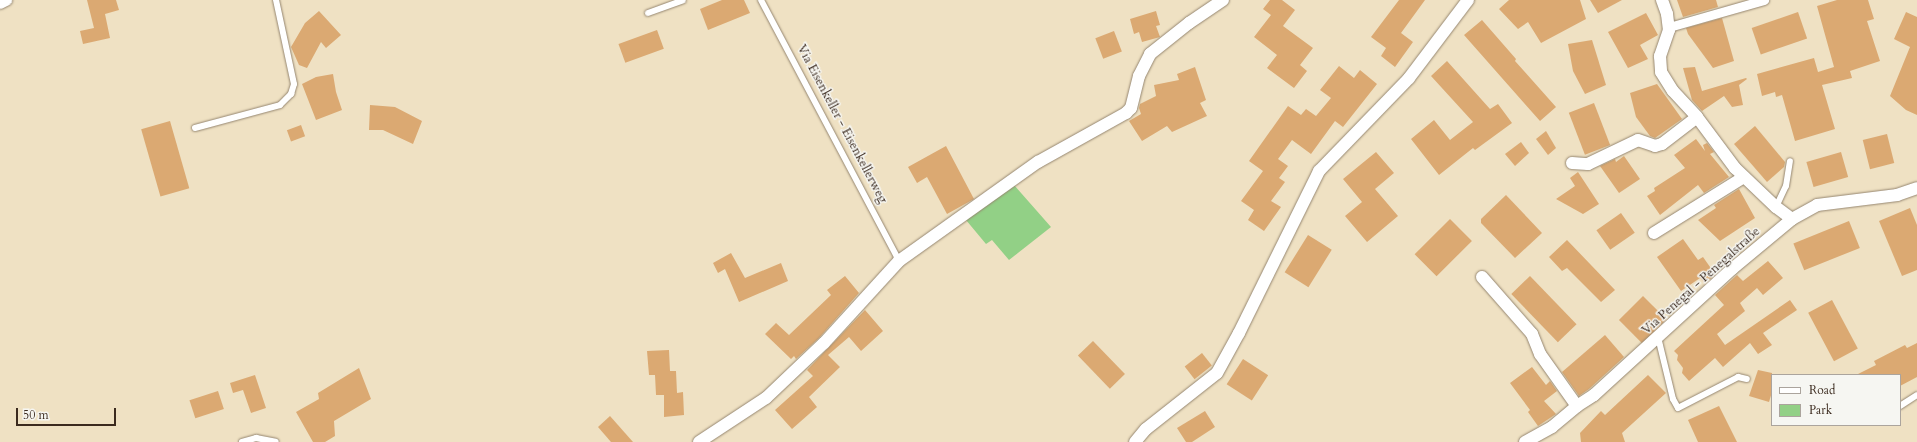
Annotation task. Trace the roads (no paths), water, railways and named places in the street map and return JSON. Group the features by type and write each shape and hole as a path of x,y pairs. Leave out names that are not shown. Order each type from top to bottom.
{"street":[{"path":"0,3 6,0"},
{"path":"699,442 766,398 824,343 899,261 1038,162 1126,113 1131,108 1139,76 1150,54 1188,23 1223,0"},
{"path":"1135,442 1146,428 1217,373 1239,333 1319,171 1409,78 1468,0"},
{"path":"1662,0 1667,14 1669,30 1660,56 1661,72 1673,91 1697,117 1744,177 1776,207 1792,219"},
{"path":"1669,27 1764,0"},
{"path":"1572,163 1588,164 1638,140 1655,146 1662,144 1697,117"},
{"path":"1654,233 1744,177"},
{"name":"Via Penegal - Penegalstraße","path":"1525,442 1552,427 1577,406 1594,395 1658,338 1732,268 1792,219 1817,205 1897,195 1917,188"},
{"path":"1482,277 1532,334 1540,354 1577,406"}],"lane":[{"path":"195,128 280,105 291,94 294,84 276,0"},
{"path":"648,13 682,0"},
{"name":"Via Eisenkeller - Eisenkellerweg","path":"761,0 899,261"},
{"path":"1776,207 1786,186 1790,161"},
{"path":"1658,338 1673,399 1678,408 1738,377 1747,379"},
{"path":"1901,405 1917,395"},
{"path":"242,442 256,438 276,442"}]}
